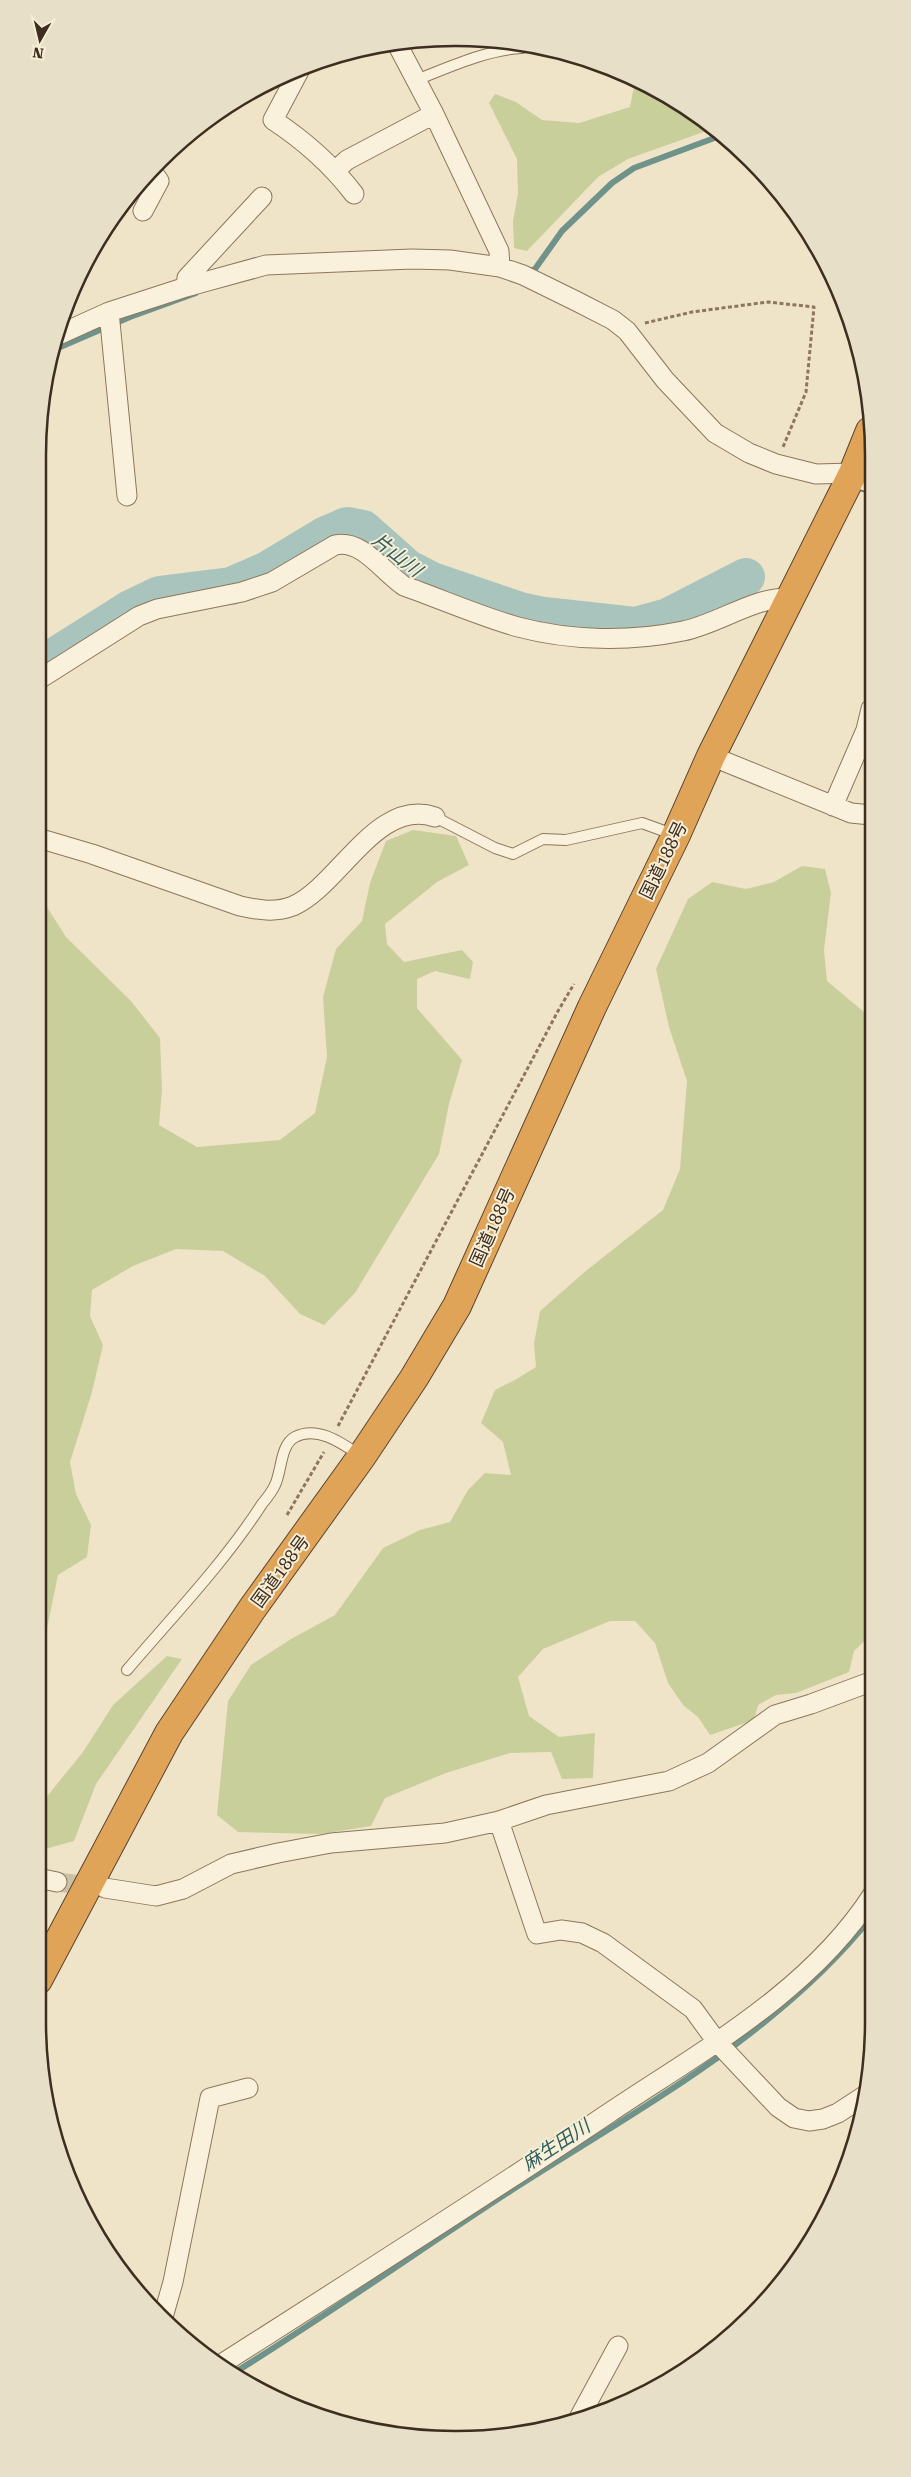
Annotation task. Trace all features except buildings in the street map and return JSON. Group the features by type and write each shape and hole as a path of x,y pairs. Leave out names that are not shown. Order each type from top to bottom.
{"highway":[{"name":"国道188号","path":"46,1965 169,1733 252,1609 362,1456 414,1378 457,1306 592,1006 676,835 710,756 790,598 862,476 865,459"}],"street":[{"path":"405,50 416,80 499,251 500,267"},
{"path":"295,79 273,120 305,141 336,170 354,194"},
{"path":"336,170 347,160 434,114"},
{"path":"144,212 159,181 156,177"},
{"path":"186,286 187,278 262,197"},
{"path":"66,332 109,312 186,286 266,265 450,260 500,267 523,275 613,320 627,331 665,380 715,433 749,453 776,464 816,474 862,476"},
{"path":"109,312 127,496"},
{"path":"46,675 139,616 157,609 242,592 272,582 335,545 344,543 359,547 389,576 404,586 518,627 554,634 638,639 685,631 774,597 790,598"},
{"path":"833,806 865,732"},
{"path":"710,756 851,813 865,814"},
{"path":"46,840 92,854 240,906 266,911 293,906 316,891 376,831 391,823 422,812 435,816"},
{"path":"105,1888 156,1896 183,1888 231,1864 278,1853 331,1843 445,1833 499,1821 546,1805 669,1780 708,1763 775,1714 812,1704 865,1684"},
{"path":"499,1821 537,1934 561,1930 582,1933 603,1943 693,2009 717,2042 778,2107 794,2118 809,2121 823,2119 838,2113 857,2101"},
{"path":"46,1880 57,1882"},
{"path":"226,2361 539,2160 717,2042 781,1995 822,1958 865,1906"},
{"path":"165,2310 173,2282 210,2098 248,2088"},
{"path":"583,2410 618,2346"}],"lane":[{"path":"416,80 467,60 507,50"},
{"path":"435,816 495,848 513,854 543,839 566,840 642,823 676,835"},
{"path":"127,1670 247,1528 275,1485 282,1467 284,1451 294,1438 309,1433 332,1438 362,1456"}],"path":[{"path":"627,331 634,325 692,312 768,302 814,307 806,392 776,464"},
{"path":"284,1522 332,1438 535,1054 576,982"}],"green space":[{"path":"634,87 683,115 705,131 628,159 598,177 527,251 514,248 513,221 518,194 517,159 489,103 495,94 516,102 542,120 579,123 630,107"},
{"path":"413,830 456,836 469,865 437,882 385,924 387,944 404,962 462,950 473,962 470,979 435,971 417,979 417,1008 462,1060 449,1104 439,1154 355,1293 324,1325 300,1314 265,1276 223,1251 176,1249 133,1266 92,1290 90,1316 103,1345 92,1392 70,1462 76,1494 91,1525 87,1557 58,1575 46,1633 46,906 66,937 131,1001 160,1038 162,1090 159,1125 197,1147 280,1140 315,1113 327,1057 323,997 336,949 362,921 370,883 386,841"},
{"path":"802,866 825,869 831,893 824,950 827,981 865,1013 865,1641 854,1651 849,1672 796,1693 776,1695 758,1705 754,1720 710,1735 698,1717 683,1705 668,1683 655,1643 635,1621 610,1621 543,1649 518,1677 529,1716 559,1737 595,1733 593,1778 562,1779 551,1752 510,1753 446,1773 385,1798 371,1826 321,1834 238,1832 217,1815 228,1701 251,1665 291,1639 335,1615 383,1548 420,1530 450,1522 468,1490 485,1473 511,1475 503,1442 481,1423 495,1390 536,1367 534,1344 540,1311 587,1270 663,1210 680,1169 687,1081 669,1027 656,969 688,899 712,882 746,889 774,882"},
{"path":"167,1656 182,1659 96,1784 74,1841 46,1849 46,1798 83,1752 113,1705"}],"waterway":[{"path":"526,272 535,269 562,231 612,183 634,168 714,138"},
{"path":"61,347 130,317 196,293"},
{"name":"片山川","path":"46,662 130,609 159,595 231,586 266,571 324,536 347,526 363,529 407,568 432,581 520,611 544,616 635,626 668,617 746,577"},
{"name":"麻生田川","path":"240,2369 515,2188 659,2098 706,2066 752,2032 795,1996 836,1957 865,1924"}],"tunnel":[{"path":"57,1882 99,1887"}]}
